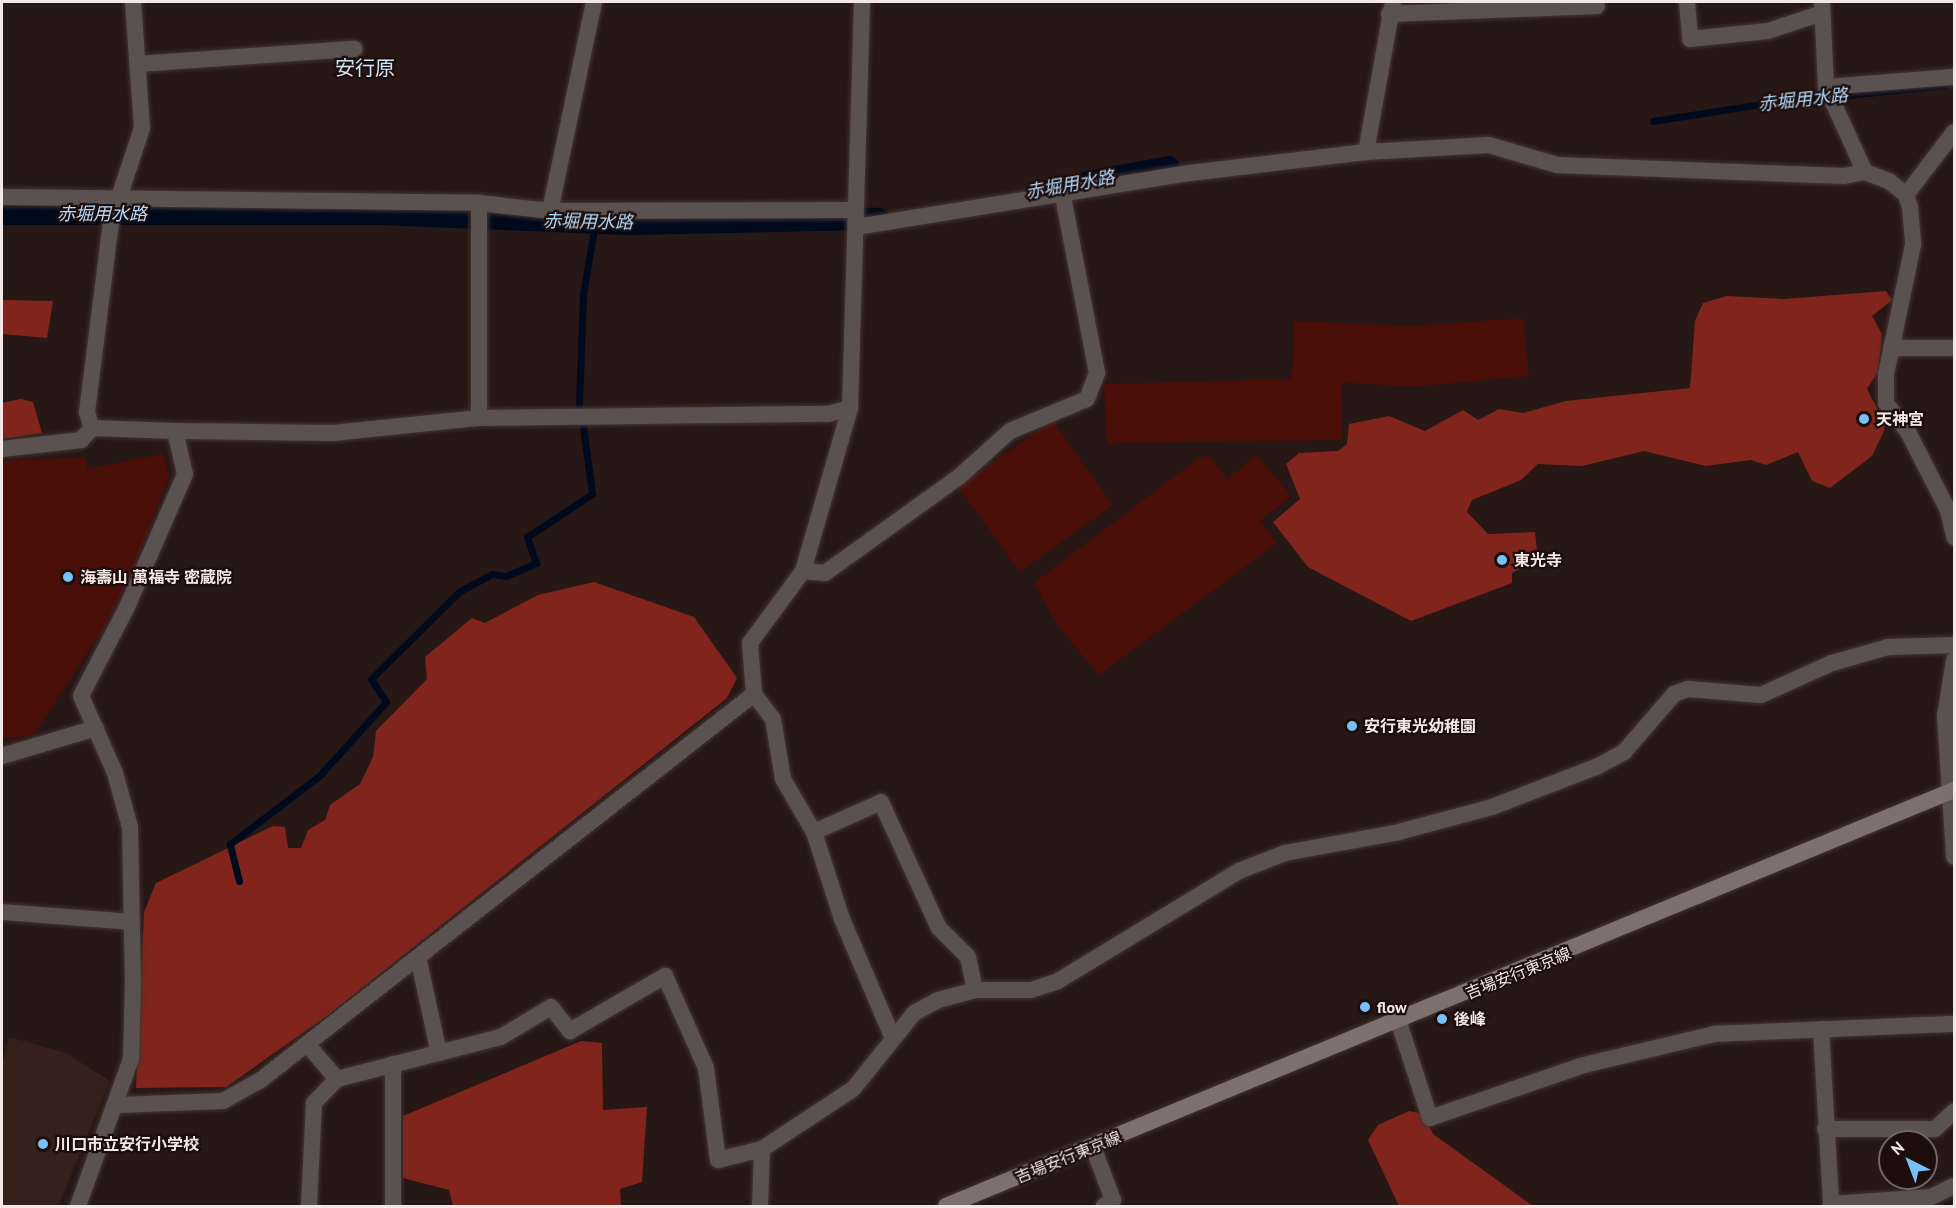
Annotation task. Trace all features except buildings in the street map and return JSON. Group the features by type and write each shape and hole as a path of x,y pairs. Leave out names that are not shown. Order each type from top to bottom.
{"main road":[{"name":"吉場安行東京線","path":"946,1206 1399,1023 1952,791"}],"street":[{"path":"92,428 87,412 118,196 142,128 133,2"},
{"path":"550,211 594,2"},
{"path":"862,2 850,408 803,571 750,644 754,694 773,719 783,779 814,832 842,919 892,1036"},
{"path":"1687,2 1690,39 1768,31 1822,8 1826,87 1865,172"},
{"path":"1366,152 1391,8 1597,6"},
{"path":"138,64 354,49"},
{"path":"1826,87 1954,76"},
{"path":"1906,195 1954,132"},
{"path":"856,228 1063,196 1190,173 1366,152 1489,145 1557,165 1844,176 1865,172 1889,181 1906,195 1912,245 1891,348 1886,403 1951,509 1954,537"},
{"path":"2,197 118,196 479,203 550,211 855,210"},
{"path":"803,571 825,573 960,476 1010,431 1087,399 1097,373 1063,196"},
{"path":"479,203 479,418"},
{"path":"1891,348 1954,348"},
{"path":"2,449 81,440 92,428 333,433 479,418 828,414 850,408"},
{"path":"78,1206 118,1105 131,1059 132,922 130,827 96,728 81,696 127,607 185,474 176,431"},
{"path":"309,1206 314,1103 337,1078 501,1037 551,1007 570,1031 665,976 706,1068 718,1160 762,1149 853,1089 892,1036 938,1000 975,990 1030,990 1058,981 1239,871 1285,852 1395,833 1481,810 1598,766 1624,752 1674,694 1688,689 1761,695 1832,663 1888,647 1954,645"},
{"path":"1954,660 1945,717 1952,791 1954,857"},
{"path":"118,1105 223,1101 307,1044 754,694"},
{"path":"2,756 96,728"},
{"path":"814,832 881,802 939,928 968,957 975,990"},
{"path":"2,912 132,922"},
{"path":"418,957 439,1053"},
{"path":"1399,1023 1430,1118 1584,1065 1714,1034 1954,1024"},
{"path":"1821,1029 1831,1204 1931,1197 1954,1186"},
{"path":"307,1044 337,1078"},
{"path":"393,1064 393,1206"},
{"path":"1825,1129 1935,1129 1954,1111"},
{"path":"1093,1146 1111,1204"},
{"path":"760,1206 762,1149"}],"shaded area":[{"path":"1886,291 1892,300 1872,316 1882,334 1878,372 1867,389 1885,424 1884,431 1872,456 1830,488 1812,481 1798,452 1766,465 1751,460 1706,466 1644,451 1582,466 1538,464 1521,480 1472,500 1467,512 1488,534 1535,532 1538,560 1512,573 1512,583 1411,621 1308,567 1273,522 1300,499 1286,464 1299,453 1338,451 1347,444 1349,424 1389,416 1425,431 1463,410 1478,420 1499,409 1523,413 1566,401 1690,388 1695,321 1703,303 1727,296 1784,299"},
{"path":"2,300 53,301 47,338 2,334"},
{"path":"1523,318 1529,376 1411,387 1341,382 1342,440 1107,443 1104,384 1292,379 1294,321 1413,326"},
{"path":"21,399 33,402 42,433 2,439 2,403"},
{"path":"1052,420 1113,505 1020,572 958,487"},
{"name":"海壽山 萬福寺 密蔵院","path":"163,454 169,476 134,568 103,629 33,736 2,738 2,461 85,457 87,469"},
{"path":"1257,455 1291,496 1260,521 1277,543 1099,675 1058,626 1034,583 1200,457 1210,457 1227,479"},
{"path":"594,582 694,617 737,678 727,698 327,1016 226,1087 136,1088 144,912 156,883 273,826 285,827 288,848 301,848 308,830 325,820 330,805 360,784 373,757 376,731 427,679 425,657 472,618 485,623 538,595"},
{"name":"川口市立安行小学校","path":"9,1037 66,1053 110,1081 58,1206 2,1206 2,1066"},
{"path":"581,1041 602,1043 603,1110 647,1107 642,1182 620,1189 621,1206 453,1206 449,1190 403,1178 403,1116"},
{"path":"1409,1111 1424,1114 1433,1134 1533,1206 1399,1206 1368,1140 1378,1125"}],"waterway":[{"name":"赤堀用水路","path":"1653,121 1761,104 1945,85"},
{"name":"赤堀用水路","path":"1088,182 1169,167"},
{"name":"赤堀用水路","path":"2,214 379,214 633,224 879,219"},
{"path":"579,404 583,295 595,223"},
{"path":"239,881 230,844 319,776 386,702 371,679 460,591 492,574 506,576 536,563 527,537 592,494 583,426"}],"place":[{"name":"天神宮","path":"1864,419"},
{"name":"東光寺","path":"1502,560"},
{"name":"海壽山 萬福寺 密蔵院","path":"68,577"},
{"name":"安行東光幼稚園","path":"1352,726"},
{"name":"flow","path":"1365,1007"},
{"name":"後峰","path":"1442,1019"},
{"name":"川口市立安行小学校","path":"43,1144"}],"district":[{"name":"安行原","path":"365,68"}]}
